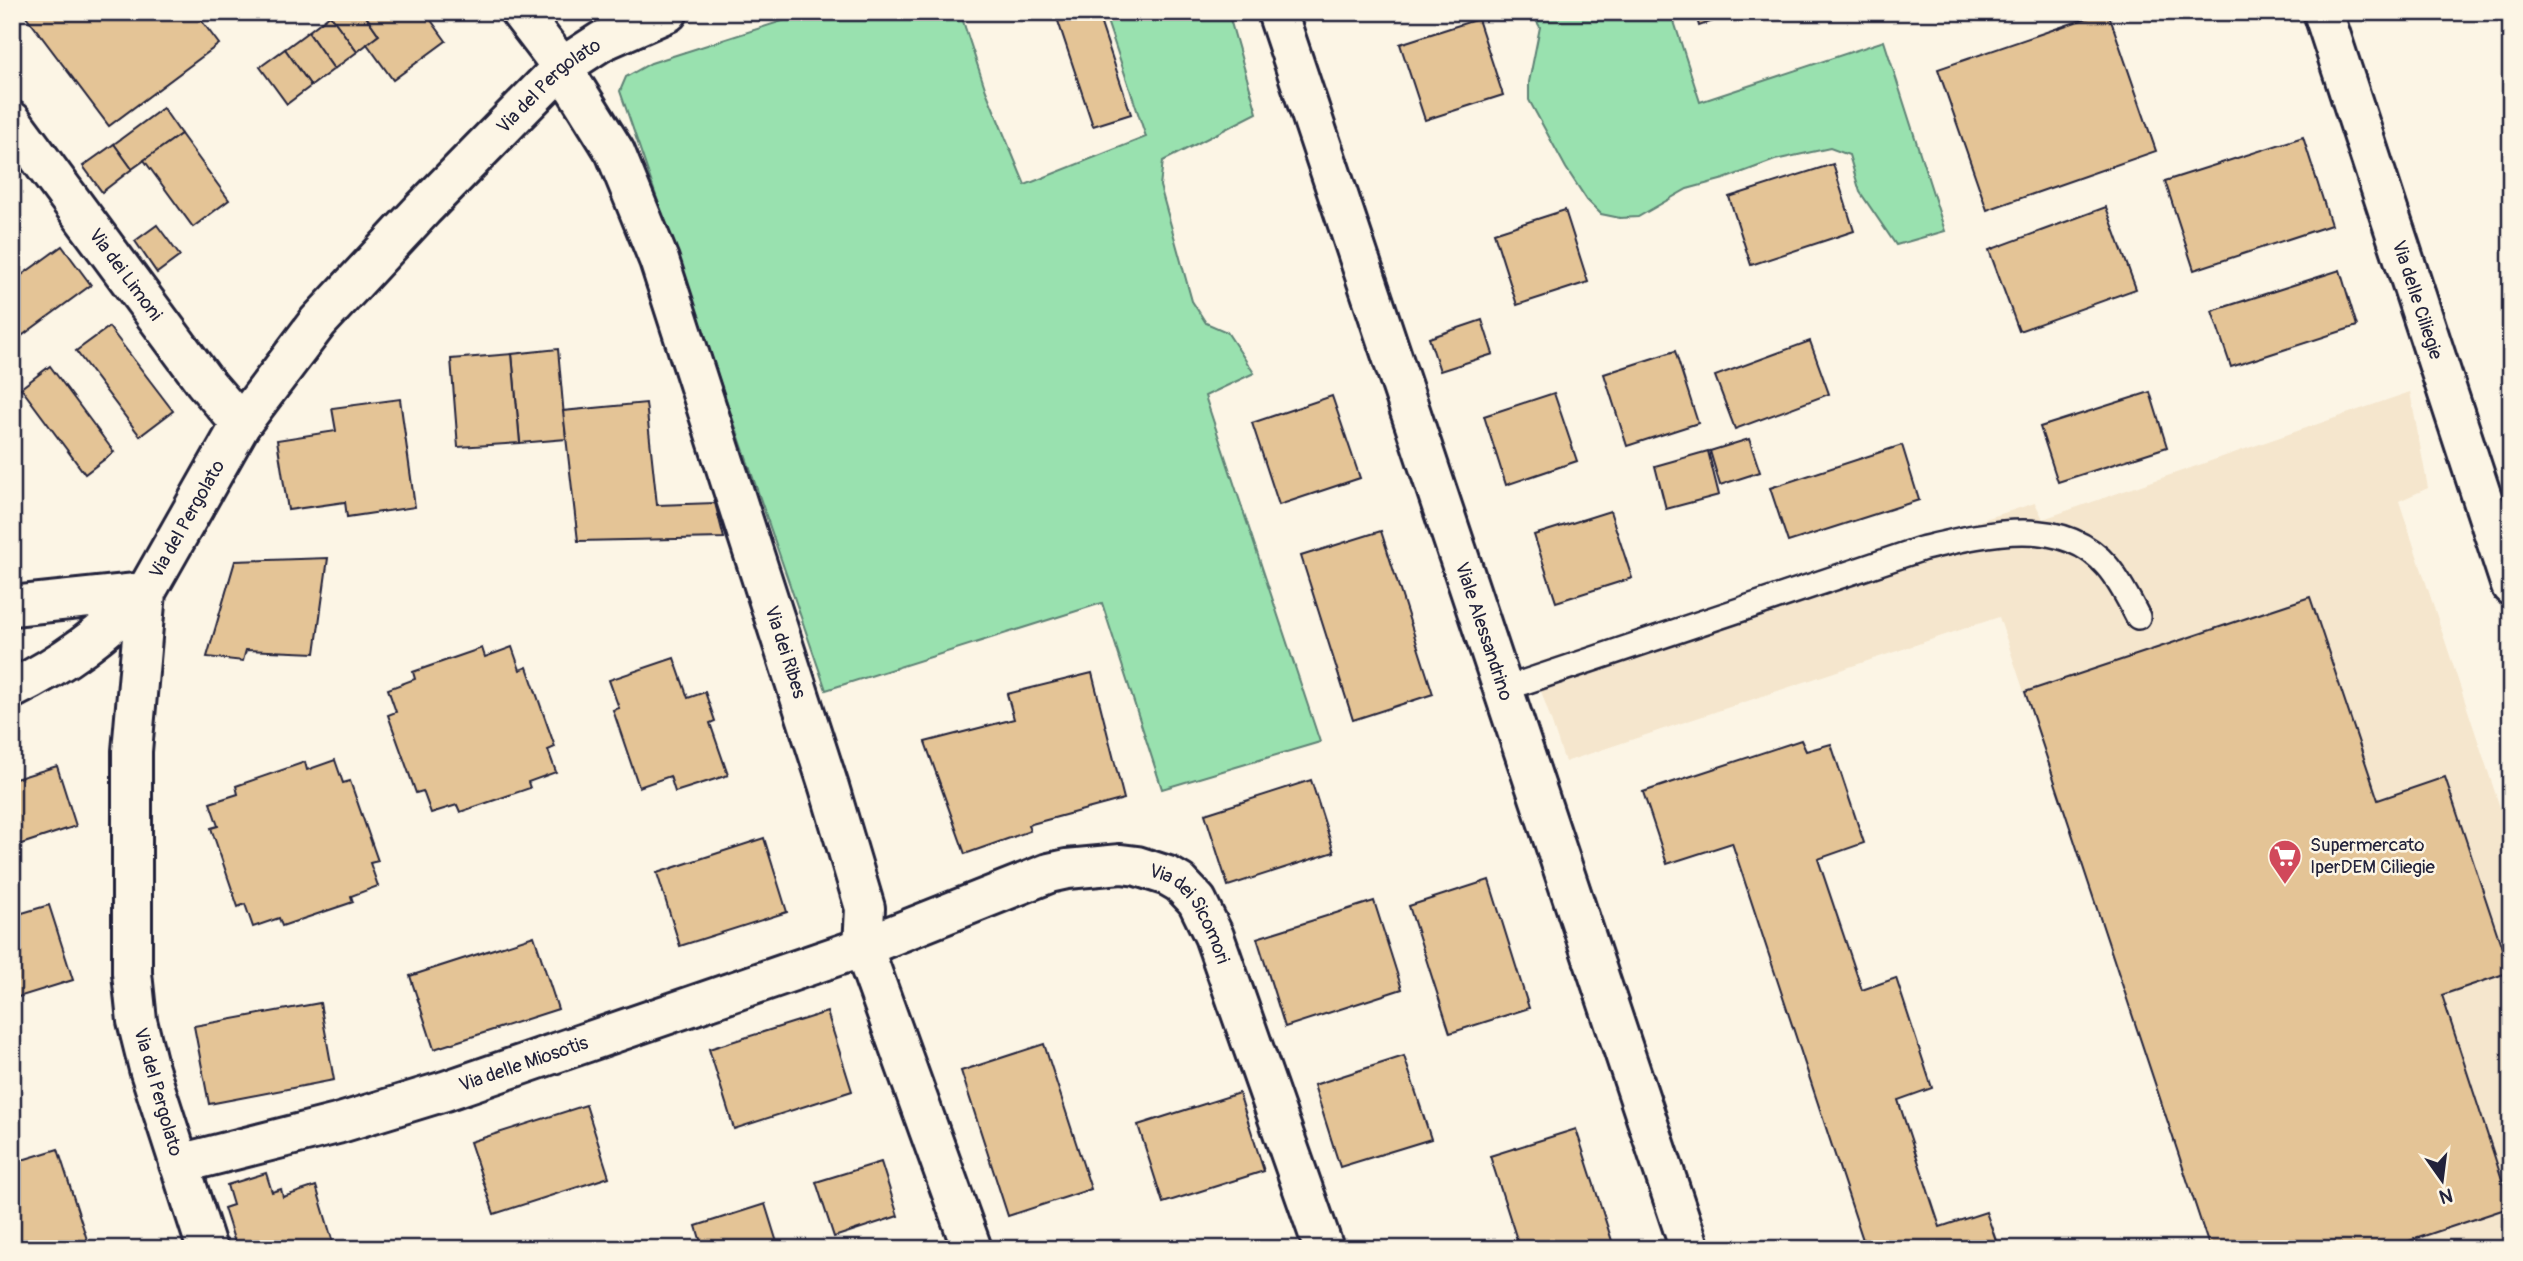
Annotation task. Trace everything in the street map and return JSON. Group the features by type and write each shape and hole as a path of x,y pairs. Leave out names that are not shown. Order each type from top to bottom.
{"street":[{"name":"Via dei Ribes","path":"520,12 562,67 615,152 670,291 825,774 865,908 863,947 972,1249"},
{"name":"Via del Pergolato","path":"207,1249 155,1088 140,1032 132,973 132,751 146,592 241,424 318,322 423,209 562,67 602,41 668,12"},
{"name":"Viale Alessandrino","path":"1276,12 1690,1249"},
{"name":"Via delle Ciliegie","path":"2323,12 2511,586"},
{"name":"Via dei Limoni","path":"12,121 204,381 241,424"},
{"path":"12,606 146,592"},
{"path":"12,689 51,669 83,648 146,592"},
{"name":"Via dei Sicomori","path":"863,947 1049,873 1067,869 1104,864 1129,865 1180,883 1196,901 1211,929 1324,1249"},
{"name":"Via delle Miosotis","path":"179,1164 414,1102 863,947"}],"lane":[{"path":"1504,689 1921,549 1983,535 2042,533 2069,539 2106,564 2138,617"}],"shaded area":[{"path":"2410,392 2428,488 2399,501 2511,841 2511,1249 2210,1249 1999,617 1565,762 1532,664 2035,503 2043,519"}],"green space":[{"path":"810,12 960,12 986,91 1025,185 1146,137 1104,12 1228,12 1257,113 1163,161 1160,186 1192,301 1206,323 1227,332 1254,373 1205,396 1320,742 1162,789 1102,603 826,690 620,91 626,77 651,63"},
{"path":"1531,12 1671,12 1700,102 1884,41 1945,231 1896,245 1860,192 1849,155 1830,148 1775,160 1687,189 1638,217 1620,218 1601,214 1587,200 1566,168 1529,100 1529,82 1540,27"}],"building":[{"path":"23,12 195,12 219,44 109,126"},
{"path":"335,12 363,12 379,35 357,52 330,15"},
{"path":"363,12 425,12 446,41 393,80 367,44 379,35"},
{"path":"1055,12 1097,12 1131,114 1093,126"},
{"path":"1695,12 1739,12 1699,26"},
{"path":"2108,12 2156,151 1987,210 1938,69"},
{"path":"330,15 357,52 334,69 308,32"},
{"path":"1478,19 1503,95 1425,120 1400,44"},
{"path":"308,32 334,69 311,86 285,49"},
{"path":"285,49 311,86 287,104 260,67"},
{"path":"163,108 181,134 132,169 114,144"},
{"path":"181,134 229,200 193,227 144,160"},
{"path":"2303,137 2331,225 2194,270 2165,181"},
{"path":"114,144 132,169 102,192 83,166"},
{"path":"1833,164 1854,231 1751,265 1729,197"},
{"path":"2106,207 2136,289 2019,331 1989,250"},
{"path":"1565,210 1588,282 1517,305 1494,233"},
{"path":"157,225 180,256 157,273 135,241"},
{"path":"62,246 91,285 12,343 12,282"},
{"path":"2340,270 2357,326 2231,367 2212,311"},
{"path":"1482,320 1493,354 1440,371 1429,338"},
{"path":"109,327 173,411 140,436 76,351"},
{"path":"1810,341 1829,394 1735,429 1715,376"},
{"path":"558,349 566,439 520,443 512,354"},
{"path":"1675,351 1698,423 1627,446 1604,374"},
{"path":"512,354 520,443 458,447 451,359"},
{"path":"50,366 114,452 85,474 21,388"},
{"path":"2150,392 2167,447 2058,482 2040,427"},
{"path":"1554,393 1577,461 1506,485 1484,416"},
{"path":"1332,396 1360,478 1279,505 1252,423"},
{"path":"400,399 415,507 347,517 345,502 288,510 277,440 336,431 332,408"},
{"path":"646,403 657,505 715,503 724,538 578,541 563,411"},
{"path":"1749,439 1760,472 1720,485 1710,451"},
{"path":"1902,445 1919,500 1788,542 1770,488"},
{"path":"1708,451 1719,495 1666,509 1655,466"},
{"path":"1610,511 1632,578 1556,602 1534,535"},
{"path":"1381,531 1433,694 1353,720 1301,556"},
{"path":"328,558 315,653 246,650 243,661 207,657 235,561"},
{"name":"Supermercato IperDEM Ciliegie","path":"2310,597 2378,800 2445,777 2510,972 2442,995 2511,1207 2385,1249 2210,1249 2025,692"},
{"path":"512,647 520,670 527,667 555,747 548,750 556,772 528,782 530,788 460,812 457,805 431,813 423,791 416,793 388,715 396,712 388,689 415,679 413,672 482,648 485,657"},
{"path":"674,658 688,698 705,692 715,721 710,723 728,775 675,792 670,776 639,787 613,710 619,708 609,680"},
{"path":"1092,673 1124,799 1028,825 1030,831 965,854 925,742 1014,719 1007,694"},
{"path":"1801,740 1806,751 1831,744 1864,843 1818,859 1862,990 1896,978 1932,1088 1898,1100 1940,1227 1986,1212 1999,1249 1866,1249 1732,843 1667,864 1643,792"},
{"path":"335,760 343,783 350,781 378,861 370,863 378,886 351,896 353,902 282,926 279,918 253,927 245,904 238,907 211,828 218,826 210,803 238,794 236,786 305,762 307,770"},
{"path":"57,766 76,826 12,847 12,780"},
{"path":"1311,780 1334,852 1228,886 1205,814"},
{"path":"764,838 787,912 680,946 657,873"},
{"path":"1489,880 1529,1008 1450,1033 1409,906"},
{"path":"1374,901 1402,989 1285,1027 1257,938"},
{"path":"49,905 73,980 12,999 12,916"},
{"path":"534,936 558,1009 434,1049 410,976"},
{"path":"320,1003 334,1080 209,1104 194,1026"},
{"path":"827,1012 852,1091 734,1129 709,1049"},
{"path":"1044,1044 1091,1189 1008,1216 961,1071"},
{"path":"1404,1056 1431,1139 1340,1167 1314,1085"},
{"path":"1239,1093 1264,1171 1163,1203 1138,1125"},
{"path":"586,1105 609,1177 494,1214 470,1142"},
{"path":"1576,1129 1612,1241 1589,1249 1520,1249 1490,1156"},
{"path":"58,1149 90,1249 12,1249 12,1163"},
{"path":"881,1162 898,1216 834,1237 816,1182"},
{"path":"266,1173 272,1192 281,1189 283,1197 316,1186 334,1246 330,1249 237,1249 224,1208 233,1205 227,1185"},
{"path":"765,1204 779,1249 703,1249 696,1226"}],"place":[{"name":"Supermercato IperDEM Ciliegie","path":"2285,886"}]}
